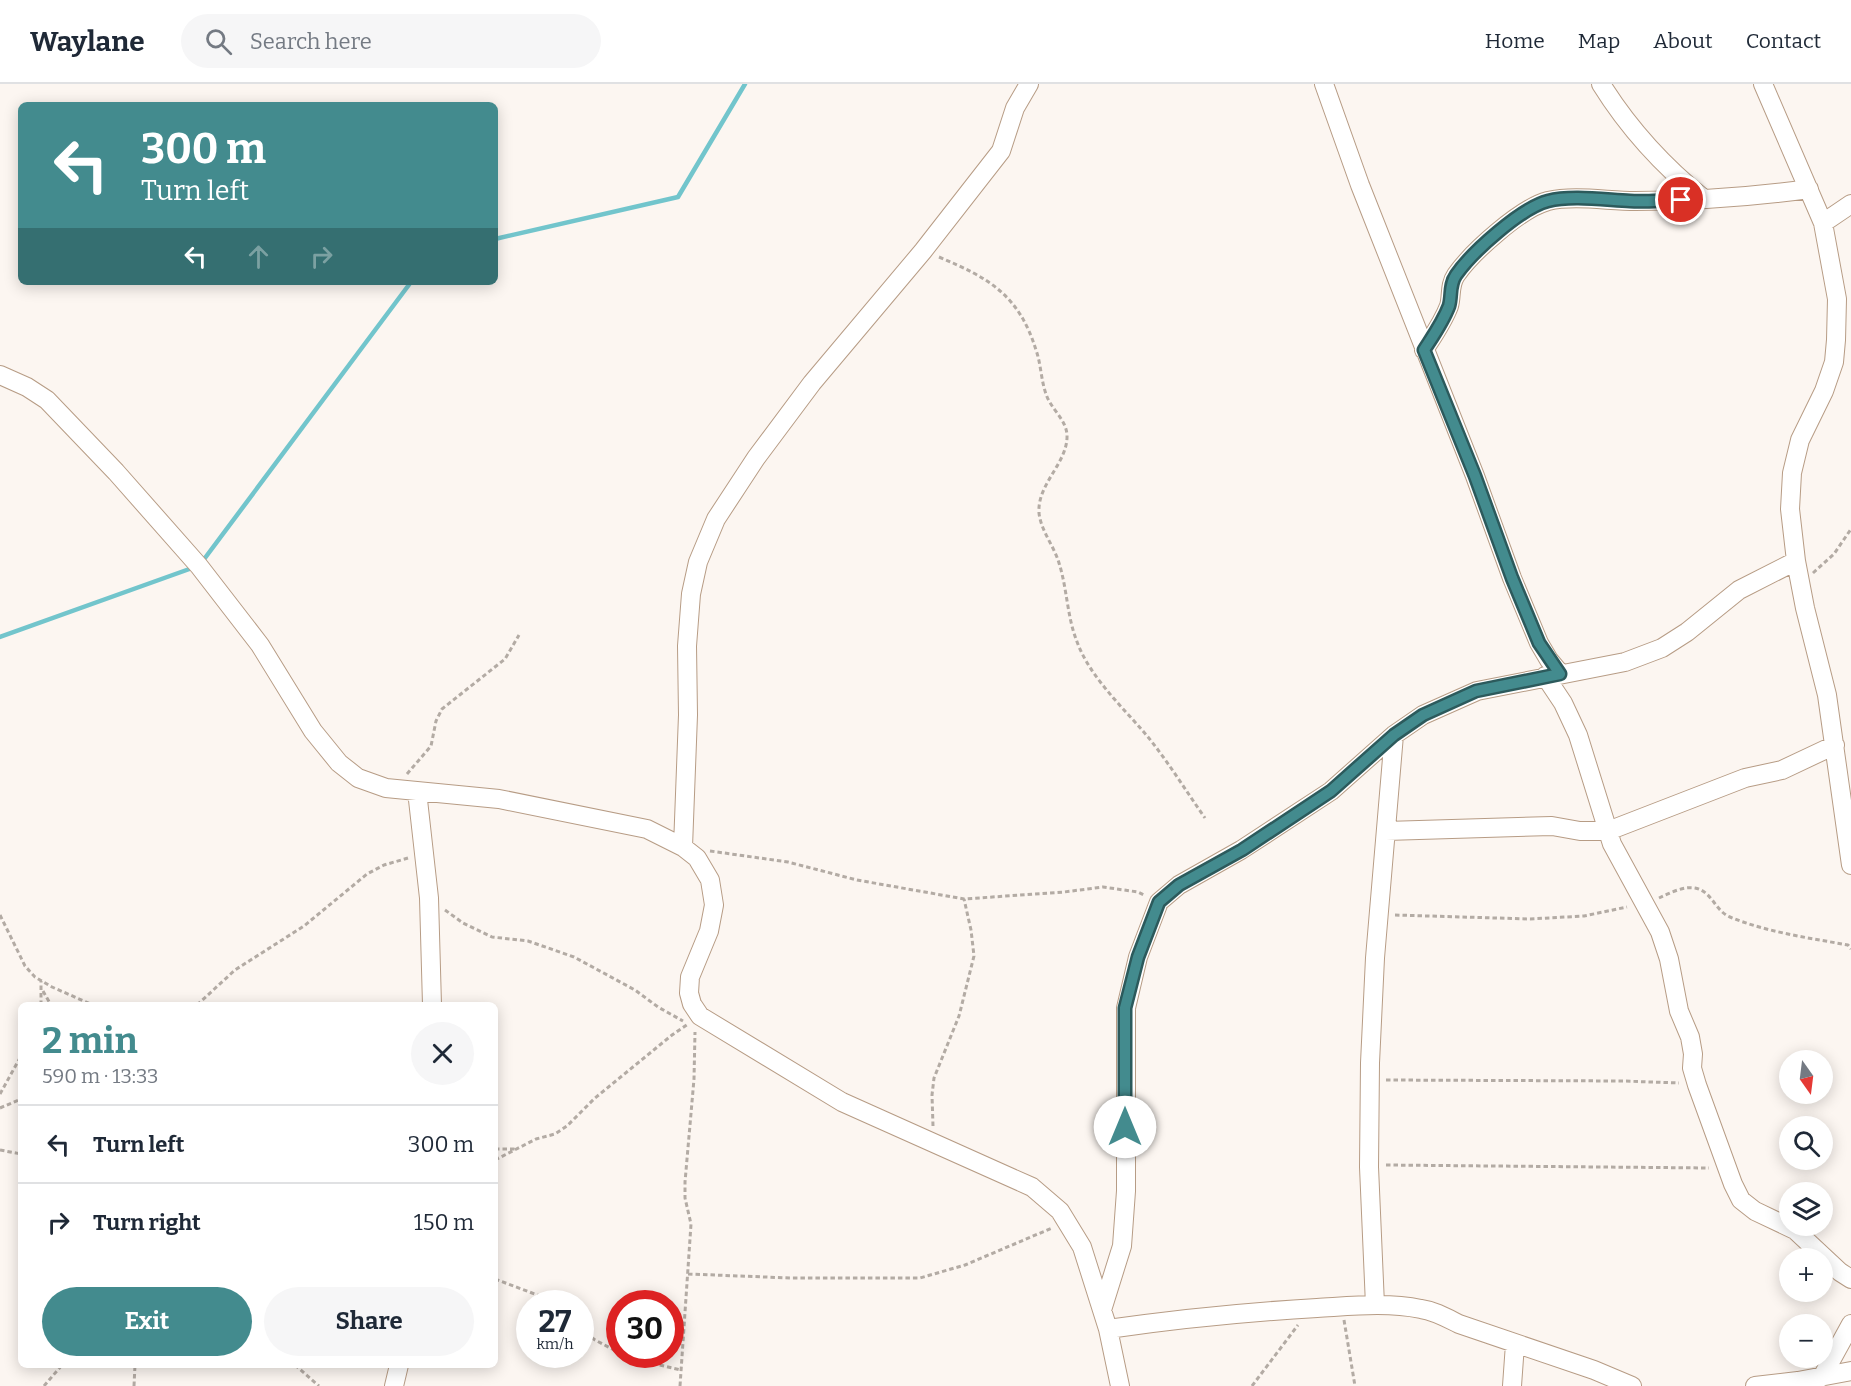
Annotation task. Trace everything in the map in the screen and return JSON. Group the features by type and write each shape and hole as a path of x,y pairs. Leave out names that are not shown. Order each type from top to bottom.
{"street":[{"path":"685,848 687,646 698,562 716,519 756,458 812,383 923,251 1001,150 1015,108 1029,84"},
{"path":"1324,84 1360,185 1475,476 1512,578 1563,704 1578,735 1612,844 1660,932 1669,959 1679,1011 1690,1037 1693,1054 1692,1068 1727,1168 1741,1200 1755,1212 1795,1230 1840,1272 1851,1279"},
{"path":"1601,84 1617,110 1648,148 1704,199"},
{"path":"1763,84 1823,223 1837,299 1834,362 1824,391 1800,440 1792,473 1790,509 1796,561 1827,695 1851,865"},
{"path":"1424,350 1450,304 1451,287 1455,277 1485,243 1533,208 1548,201 1704,199 1757,196 1809,189"},
{"path":"1823,223 1851,204"},
{"path":"0,375 27,387 47,400 116,472 199,566 260,645 313,731 339,763 358,778 393,789 499,799 646,829 685,848 697,858 710,880 714,905 709,931 690,977 689,993 692,1004 700,1016 842,1102 1032,1187 1060,1211 1082,1247 1108,1329 1120,1386"},
{"path":"1102,1310 1122,1246 1123,1235 1126,1191 1125,1008 1138,957 1159,902 1179,885 1242,850 1331,791 1394,735 1423,715 1476,691 1625,662 1662,648 1687,632 1739,590 1796,561"},
{"path":"1375,1305 1369,1165 1369,1080 1375,958 1394,735"},
{"path":"1386,831 1552,826 1580,831 1608,831 1745,778 1782,770 1835,746"},
{"path":"417,791 429,898 432,1002"},
{"path":"1108,1329 1191,1318 1309,1309 1375,1305 1423,1309 1632,1386"},
{"path":"1822,1377 1851,1324"},
{"path":"1512,1386 1515,1344"},
{"path":"394,1386 398,1368"},
{"path":"1755,1386 1851,1371"}],"path":[{"path":"923,251 965,268 998,288 1016,305 1028,326 1041,366 1045,392 1049,402 1064,422 1068,436 1065,451 1049,479 1039,510 1041,522 1059,560 1076,638 1086,660 1098,678 1160,753 1205,818"},
{"path":"1801,585 1834,554 1851,529"},
{"path":"393,789 428,752 442,709 505,659 519,635"},
{"path":"685,848 729,852 788,862 857,880 964,899 1103,887 1138,892 1159,902"},
{"path":"200,1002 235,970 304,926 367,874 384,865 424,853"},
{"path":"1380,914 1530,919 1584,916 1646,904 1674,891 1691,887 1702,890 1728,917 1746,924 1848,945 1851,949"},
{"path":"429,898 463,923 492,937 528,941 574,957 636,990 658,1007 690,1023 695,1023 694,1079 685,1182 685,1198 691,1224 680,1386"},
{"path":"934,1144 932,1095 934,1078 959,1016 974,956 964,899"},
{"path":"0,915 25,966 41,981 86,1002"},
{"path":"40,1002 41,981"},
{"path":"42,989 49,1002"},
{"path":"498,1159 567,1126 595,1098 690,1023"},
{"path":"0,1094 18,1061"},
{"path":"1369,1080 1623,1081 1697,1084"},
{"path":"0,1108 18,1100"},
{"path":"498,1149 519,1149"},
{"path":"0,1150 18,1153"},
{"path":"1369,1165 1727,1168"},
{"path":"688,1274 791,1278 920,1278 965,1265 1066,1222"},
{"path":"498,1280 524,1290"},
{"path":"1342,1307 1355,1386"},
{"path":"1252,1386 1309,1309"},
{"path":"44,1386 59,1368"},
{"path":"134,1386 135,1368"},
{"path":"298,1368 319,1386"},
{"path":"672,1368 681,1370"}],"waterway":[{"path":"498,238 678,197 745,84"},
{"path":"202,562 409,285"},
{"path":"0,637 195,567"}],"route":[{"path":"1125,1127 1125,1008 1138,957 1159,902 1179,885 1242,850 1331,791 1394,735 1423,715 1476,691 1560,674 1539,643 1424,350 1450,304 1451,287 1455,277 1497,233 1533,208 1548,201 1681,200"}]}
